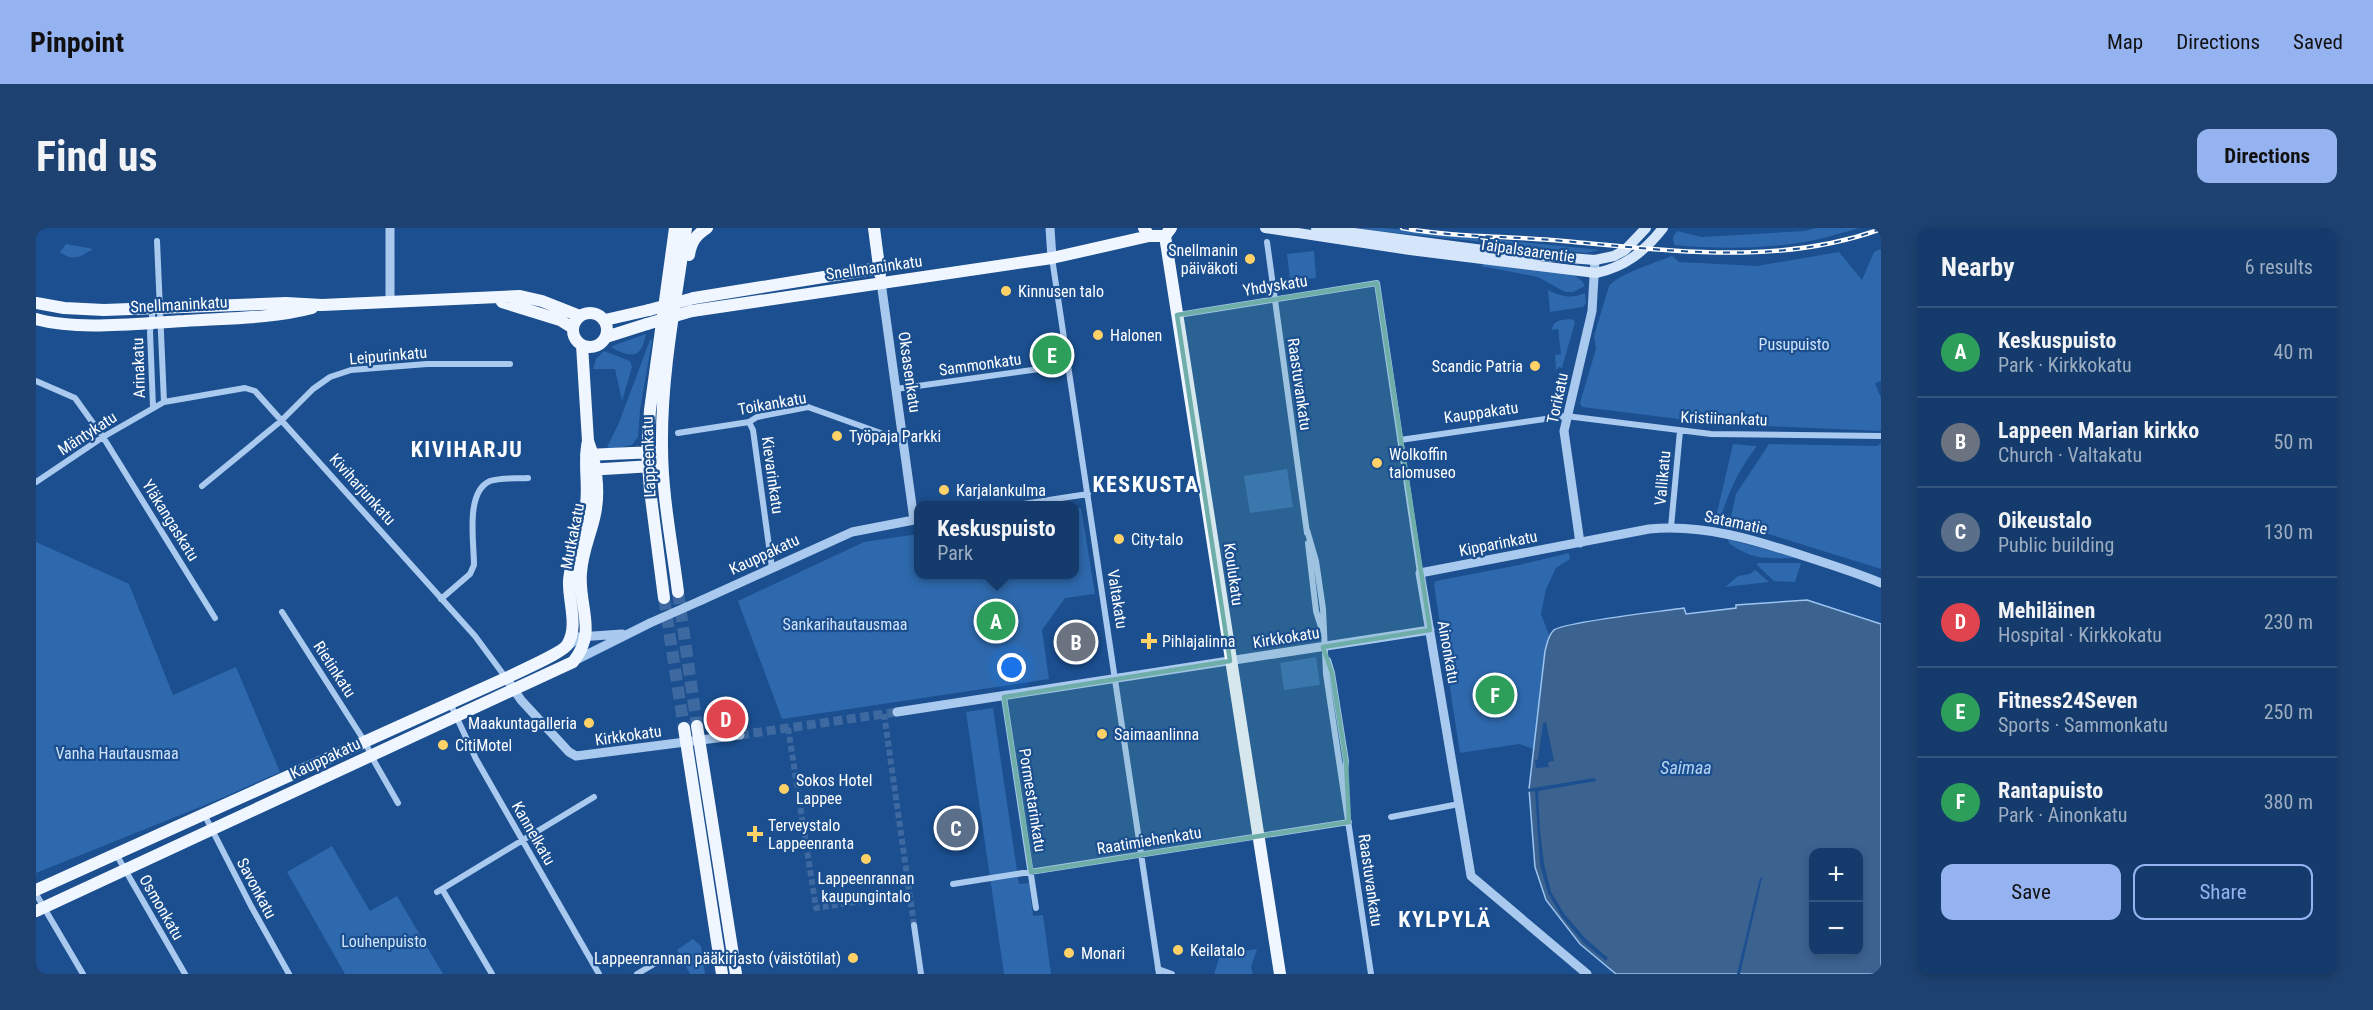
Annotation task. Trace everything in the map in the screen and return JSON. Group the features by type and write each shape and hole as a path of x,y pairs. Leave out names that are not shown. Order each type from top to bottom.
{"main road":[{"name":"Lappeenkatu","path":"664,598 647,452 650,410 675,228"},
{"path":"676,296 686,228"},
{"path":"676,296 686,270 692,242 707,228"},
{"name":"Oksasenkatu","path":"874,228 881,282"},
{"name":"Taipalsaarentie","path":"1265,228 1410,250 1596,273 1611,270 1626,263 1654,240 1663,228"},
{"name":"Taipalsaarentie","path":"1316,228 1506,254 1595,260 1614,256 1625,250 1646,228"},
{"name":"Snellmaninkatu","path":"606,337 692,311 1052,258 1162,234"},
{"name":"Koulukatu","path":"1162,234 1177,315 1280,974"},
{"name":"Snellmaninkatu","path":"605,321 694,298 879,268"},
{"name":"Snellmaninkatu","path":"36,303 82,309 286,303 322,305 520,296 542,301 580,316"},
{"name":"Lappeenkatu","path":"676,296 663,410 662,465 678,592"},
{"name":"Snellmaninkatu","path":"486,298 560,320 573,328"},
{"name":"Snellmaninkatu","path":"36,319 61,324 155,323 287,315 322,305"},
{"path":"585,313 596,313 605,321 606,337 599,345 587,347 575,338 573,328 580,316 585,313"},
{"name":"Mutkakatu","path":"582,345 590,470 596,513 580,577 586,642"},
{"path":"589,455 662,451"},
{"path":"590,470 662,465"},
{"name":"Mutkakatu","path":"566,647 571,637 572,624 569,578 587,502 590,470"},
{"name":"Kauppakatu","path":"40,909 573,662 586,642"},
{"name":"Kauppakatu","path":"36,892 507,678 566,647"},
{"path":"691,727 722,974"},
{"path":"693,741 736,974"}],"street":[{"path":"390,228 390,302"},
{"name":"Valtakatu","path":"1050,228 1052,258 1158,972"},
{"name":"Arinakatu","path":"157,241 158,293 155,323 164,402"},
{"name":"Raastuvankatu","path":"1267,242 1316,611 1325,646 1326,674 1371,974"},
{"name":"Torikatu","path":"1580,543 1564,431 1592,311 1595,260"},
{"name":"Oksasenkatu","path":"881,282 914,508"},
{"name":"Yhdyskatu","path":"1177,315 1377,283"},
{"name":"Ainonkatu","path":"1377,283 1420,573 1471,876 1587,974"},
{"name":"Arinakatu","path":"153,407 150,332 155,323"},
{"name":"Leipurinkatu","path":"202,486 281,421 313,389 330,377 351,370 427,364 510,364"},
{"name":"Sammonkatu","path":"896,389 1068,365"},
{"name":"Yläkangaskatu","path":"36,381 75,398 104,437 215,618"},
{"name":"Kiviharjunkatu","path":"153,407 164,402 245,388 255,392 475,636 513,689"},
{"name":"Mäntykatu","path":"36,482 153,407"},
{"name":"Toikankatu","path":"678,433 749,422 757,417 808,407 889,436 902,435"},
{"name":"Kristiinankatu","path":"1566,416 1711,434 1881,436"},
{"name":"Kauppakatu","path":"1400,440 1566,416"},
{"name":"Kievarinkatu","path":"749,422 753,430 772,568"},
{"name":"Vallikatu","path":"1671,527 1680,431"},
{"path":"441,599 470,574 474,565 474,502 480,489 490,482 505,478 528,478"},
{"path":"1042,501 1088,494"},
{"name":"Kauppakatu","path":"566,647 627,633 852,532 914,520"},
{"name":"Satamatie","path":"1580,543 1649,529 1671,527 1715,531 1745,536 1881,583"},
{"name":"Kipparinkatu","path":"1420,573 1580,543"},
{"name":"Rietinkatu","path":"282,612 365,742 398,803"},
{"name":"Mutkakatu","path":"572,624 586,642"},
{"name":"Kirkkokatu","path":"897,712 1430,630"},
{"name":"Kauppakatu","path":"586,642 627,633"},
{"name":"Kirkkokatu","path":"513,689 569,752 576,756 740,735"},
{"name":"Pormestarinkatu","path":"1004,697 1036,908"},
{"name":"Kannelkatu","path":"450,703 476,759 599,974"},
{"path":"492,974 440,890 594,797"},
{"path":"1391,817 1459,804"},
{"name":"Savonkatu","path":"204,814 288,972"},
{"name":"Raatimiehenkatu","path":"953,884 1349,822"},
{"name":"Osmonkatu","path":"116,854 185,974"},
{"path":"36,892 40,909 83,974"},
{"path":"914,926 921,974"},
{"path":"636,974 664,958"},
{"path":"279,974 288,972"},
{"path":"1158,972 1172,974"}],"highlighted area":[{"path":"1377,283 1430,630 1323,647 1332,673 1346,761 1349,822 1031,872 1004,697 1230,661 1177,315"}],"green space":[{"path":"1351,228 1383,228 1600,250 1586,253"},
{"path":"1816,228 1859,228 1811,241 1755,247 1674,245 1673,237 1677,231 1702,237 1806,231"},
{"path":"66,244 93,249 73,258 60,252"},
{"name":"Pusupuisto","path":"1881,249 1881,381 1875,383 1881,398 1881,431 1719,424 1582,407 1580,403 1596,349 1594,336 1609,286 1621,277 1672,256 1679,262 1757,266 1839,252 1862,280 1874,252"},
{"path":"1314,251 1316,278 1290,280 1287,254"},
{"path":"1487,261 1574,275 1585,286 1573,292 1565,292 1538,277 1481,266"},
{"path":"1548,290 1566,296 1585,293 1586,303 1583,307 1550,312"},
{"path":"1572,319 1575,322 1562,368 1559,367 1556,370 1555,355 1561,354 1558,329 1552,330 1553,326 1559,321"},
{"path":"646,334 641,348 634,354 612,348 612,346"},
{"path":"650,340 652,340 640,410 638,437 632,445 612,449 607,447 618,425"},
{"path":"604,351 630,361 632,367 622,401 615,369 593,369 596,359"},
{"path":"1881,443 1881,569 1730,522 1736,494 1769,444 1877,446"},
{"path":"1733,444 1757,446 1735,481 1720,519 1716,517"},
{"path":"1287,469 1293,507 1250,513 1244,476"},
{"name":"Sankarihautausmaa","path":"1079,508 1081,508 1095,594 1065,598 1042,630 1049,679 782,719 738,601 864,542 914,535 914,579 1079,579"},
{"path":"1728,539 1796,558 1753,556 1729,543"},
{"name":"Vanha Hautausmaa","path":"36,542 129,584 173,695 236,667 280,772 215,801 36,873"},
{"path":"1569,553 1570,559 1556,568 1546,589 1541,614 1549,635 1545,651 1534,749 1519,744 1460,753 1434,585 1436,581"},
{"path":"1757,563 1801,563 1795,582 1774,581"},
{"path":"1755,570 1769,582 1725,587 1738,576 1750,574"},
{"path":"1316,657 1320,685 1284,690 1280,663"},
{"path":"993,708 1019,884 1029,883 1033,916 1043,915 1051,974 1004,974 966,712"},
{"name":"Louhenpuisto","path":"332,846 370,911 397,896 443,974 345,974 287,872"},
{"path":"693,939 701,946 705,974 690,974 677,950"},
{"path":"1257,949 1251,967 1253,974 1214,974 1220,955"}],"water":[{"name":"Saimaa","path":"1807,600 1881,624 1881,974 1616,974 1580,944 1546,900 1535,867 1529,789 1545,651 1550,634 1561,627 1594,620 1684,608 1686,614 1736,608 1736,605"}],"pier":[{"path":"1546,722 1554,761 1548,762 1549,767 1536,768 1535,760 1538,759 1543,723"},
{"path":"1595,778 1596,781 1538,791 1540,830 1544,864 1551,892 1565,915 1587,940 1608,958 1606,961 1584,943 1562,917 1548,893 1540,865 1535,791 1527,792 1527,789"},
{"path":"1760,878 1762,878 1740,974 1737,974"}],"tunnel":[{"path":"678,592 697,726"},
{"path":"664,598 684,728"},
{"path":"740,735 897,712"},
{"path":"884,714 914,925"},
{"path":"788,728 816,908 910,894"}],"railway":[{"path":"1402,228 1458,235 1718,252 1759,252 1800,248 1840,241 1881,229"}],"place":[{"name":"Snellmanin päiväkoti","path":"1250,259"},
{"name":"Kinnusen talo","path":"1006,291"},
{"name":"Halonen","path":"1098,335"},
{"name":"Fitness24Seven","path":"1052,355"},
{"name":"Scandic Patria","path":"1535,366"},
{"name":"Työpaja Parkki","path":"837,436"},
{"name":"Wolkoffin talomuseo","path":"1377,463"},
{"name":"Karjalankulma","path":"944,490"},
{"name":"City-talo","path":"1119,539"},
{"name":"Keskuspuisto","path":"996,621"},
{"name":"Pihlajalinna","path":"1149,641"},
{"name":"Lappeen Marian kirkko","path":"1076,642"},
{"name":"Rantapuisto","path":"1495,695"},
{"name":"Mehiläinen","path":"726,719"},
{"name":"Maakuntagalleria","path":"589,723"},
{"name":"Saimaanlinna","path":"1102,734"},
{"name":"CitiMotel","path":"443,745"},
{"name":"Sokos Hotel Lappee","path":"784,789"},
{"name":"Oikeustalo","path":"956,828"},
{"name":"Terveystalo Lappeenranta","path":"755,834"},
{"name":"Lappeenrannan kaupungintalo","path":"866,859"},
{"name":"Keilatalo","path":"1178,950"},
{"name":"Monari","path":"1069,953"},
{"name":"Lappeenrannan pääkirjasto (väistötilat)","path":"853,958"}],"district":[{"name":"KIVIHARJU","path":"467,449"},
{"name":"KESKUSTA","path":"1146,484"},
{"name":"KYLPYLÄ","path":"1445,919"}]}
